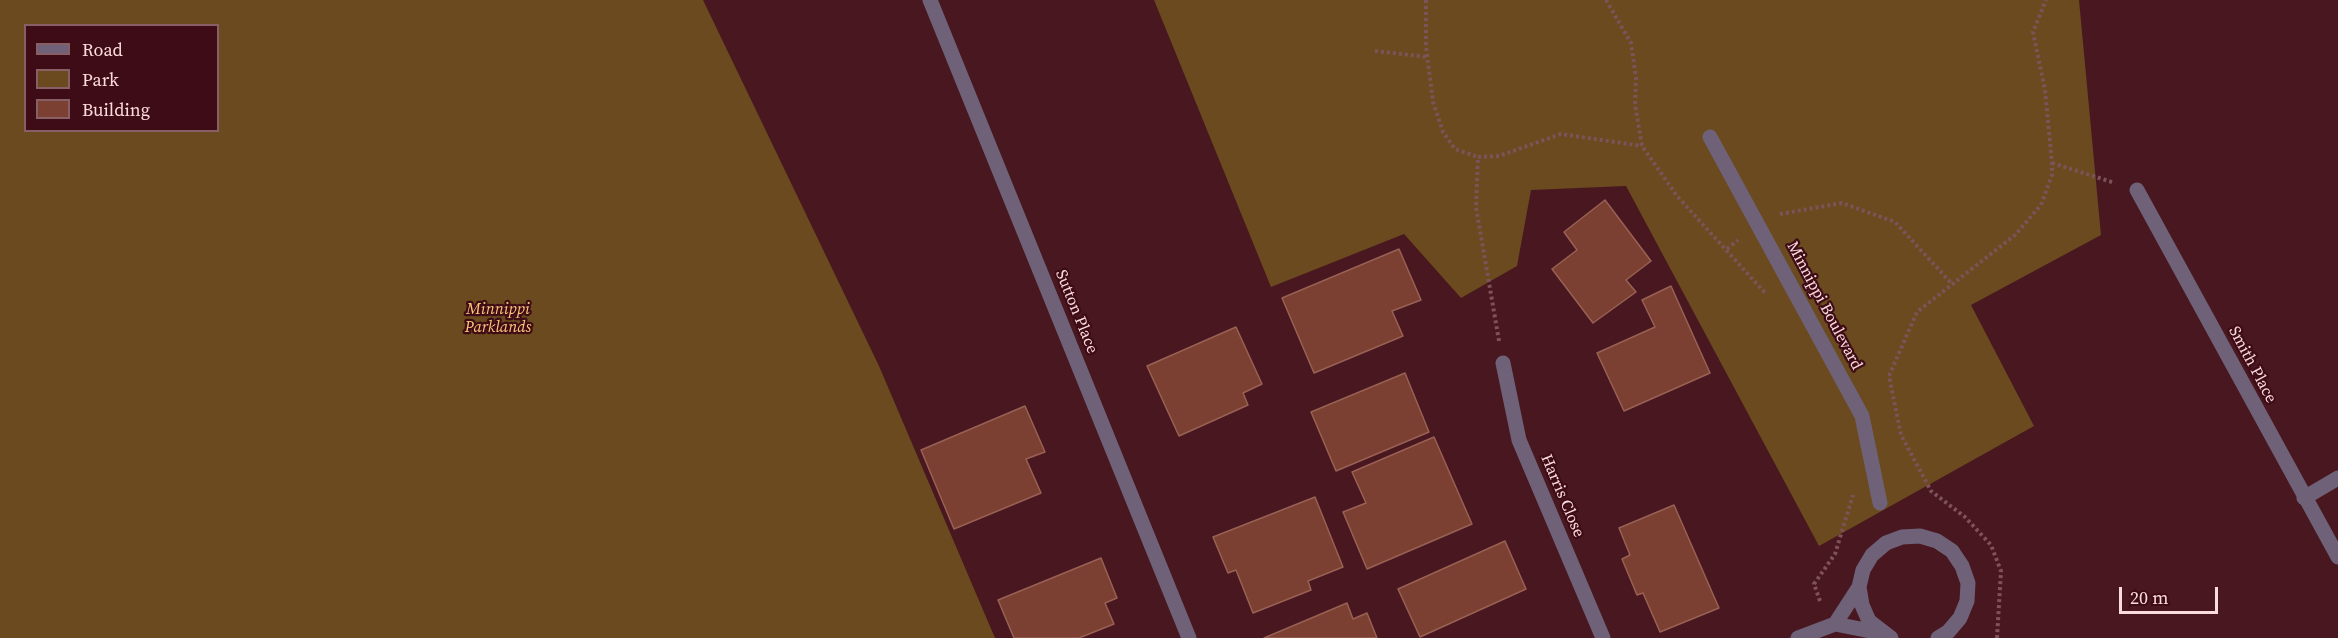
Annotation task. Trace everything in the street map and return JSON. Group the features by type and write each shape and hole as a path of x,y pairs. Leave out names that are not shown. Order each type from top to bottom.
{"street":[{"name":"Sutton Place","path":"930,0 1190,638"},
{"name":"Minnippi Boulevard","path":"1710,137 1759,223 1862,416 1880,503"},
{"name":"Smith Place","path":"2137,190 2338,557"},
{"name":"Harris Close","path":"1503,363 1519,440 1603,638"},
{"path":"2304,498 2338,478"},
{"path":"1832,625 1859,587 1863,570 1872,555 1886,543 1902,537 1920,536 1938,541 1952,551 1962,566 1968,583 1967,602 1960,618 1948,632 1938,638"},
{"path":"1859,587 1862,605 1869,621 1886,636"},
{"path":"1959,638 1960,618"},
{"path":"1798,638 1832,625 1886,636"}],"path":[{"path":"1426,0 1428,57 1433,102 1443,132 1455,149 1478,157 1499,156 1561,134 1642,146"},
{"path":"1606,0 1631,43 1636,78 1635,104 1642,146 1677,196 1768,297"},
{"path":"1997,638 2001,571 1991,545 1965,517 1931,491 1901,435 1889,376 1917,312 2015,234 2042,205 2052,175 2052,163 2045,90 2033,32 2046,0"},
{"path":"1376,51 1428,57"},
{"path":"1478,157 1478,218 1503,363"},
{"path":"2052,163 2137,190"},
{"path":"1727,249 1759,223 1783,213 1842,203 1895,222 1952,284"},
{"path":"1832,625 1814,584 1835,554 1854,493"}],"green space":[{"name":"Minnippi Parklands","path":"0,0 703,0 879,366 995,638 0,638"},
{"path":"1154,0 2079,0 2101,235 1971,305 2034,426 1819,546 1626,186 1531,190 1517,266 1461,298 1404,234 1271,287"}],"building":[{"path":"1605,200 1651,261 1626,280 1636,292 1593,323 1552,269 1577,250 1564,232"},
{"path":"1399,249 1421,300 1392,311 1403,336 1314,373 1282,298"},
{"path":"1671,286 1710,373 1624,411 1597,353 1655,327 1642,300"},
{"path":"1236,327 1262,384 1243,393 1248,405 1179,436 1147,366"},
{"path":"1405,373 1429,432 1336,471 1311,412"},
{"path":"1025,406 1045,452 1026,459 1041,493 954,529 921,450"},
{"path":"1434,437 1472,524 1367,569 1343,512 1366,503 1352,472"},
{"path":"1315,497 1343,567 1308,581 1311,590 1253,613 1236,570 1228,573 1213,537"},
{"path":"1674,505 1719,608 1660,632 1643,593 1637,595 1622,559 1630,555 1619,528"},
{"path":"1505,541 1526,589 1420,637 1398,589"},
{"path":"1101,558 1117,598 1105,603 1114,624 1079,638 1014,638 998,600"},
{"path":"1347,603 1353,619 1367,613 1377,638 1264,638"}]}
